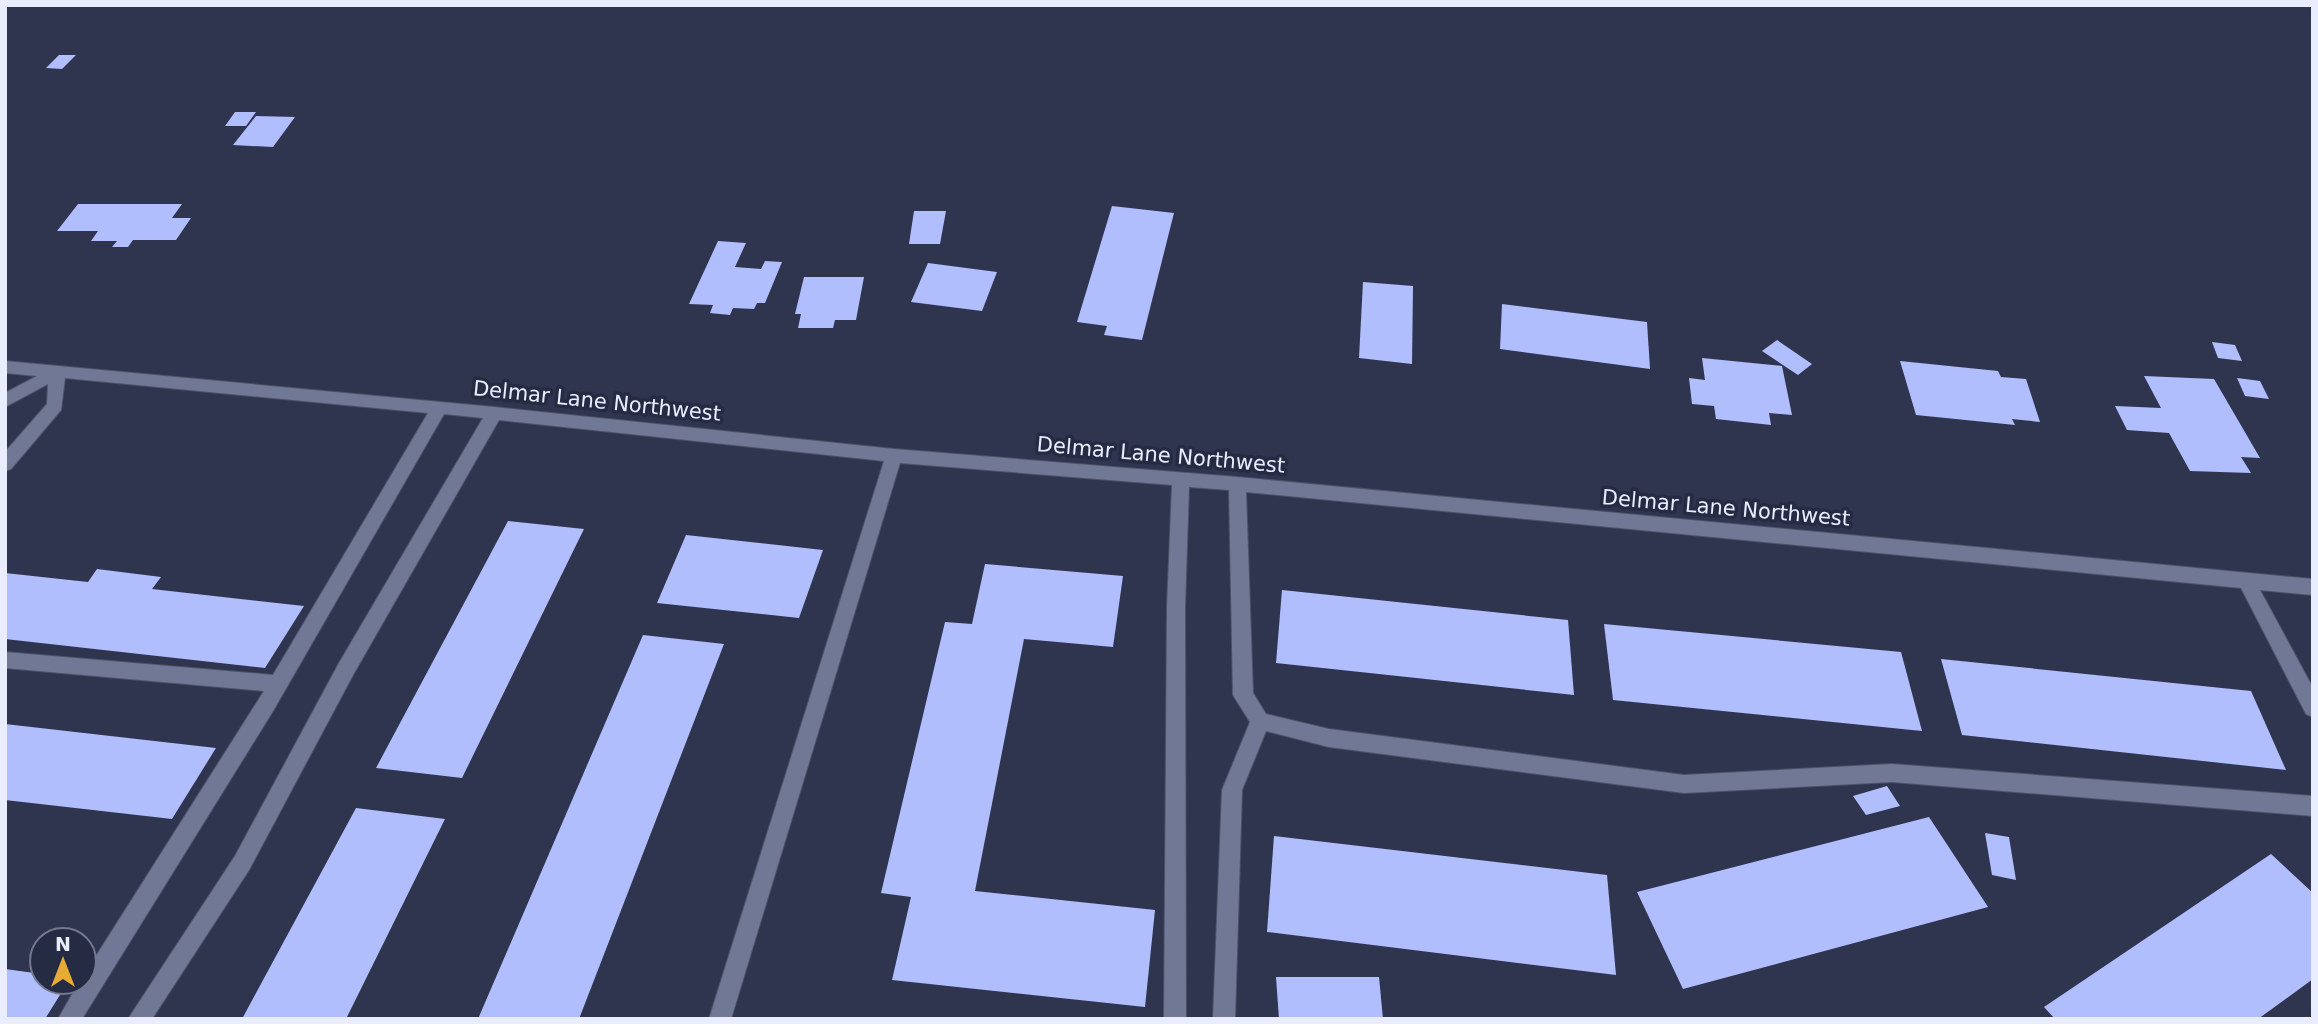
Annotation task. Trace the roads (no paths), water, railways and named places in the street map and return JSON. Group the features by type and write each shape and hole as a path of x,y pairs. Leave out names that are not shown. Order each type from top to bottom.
{"street":[{"name":"Delmar Lane Northwest","path":"5,367 494,413 894,456 1237,484 2313,587"},
{"path":"5,401 57,372"},
{"path":"5,464 55,407 57,372"},
{"path":"69,1019 277,684 439,408"},
{"path":"139,1019 242,863 346,669 494,413"},
{"path":"720,1019 894,456"},
{"path":"1175,1019 1176,620 1181,479"},
{"path":"1237,484 1242,695 1260,721 1329,738 1684,784 1892,774 2313,806"},
{"path":"2246,580 2313,709"},
{"path":"5,660 277,684"},
{"path":"1224,1019 1232,790 1260,721"}]}
